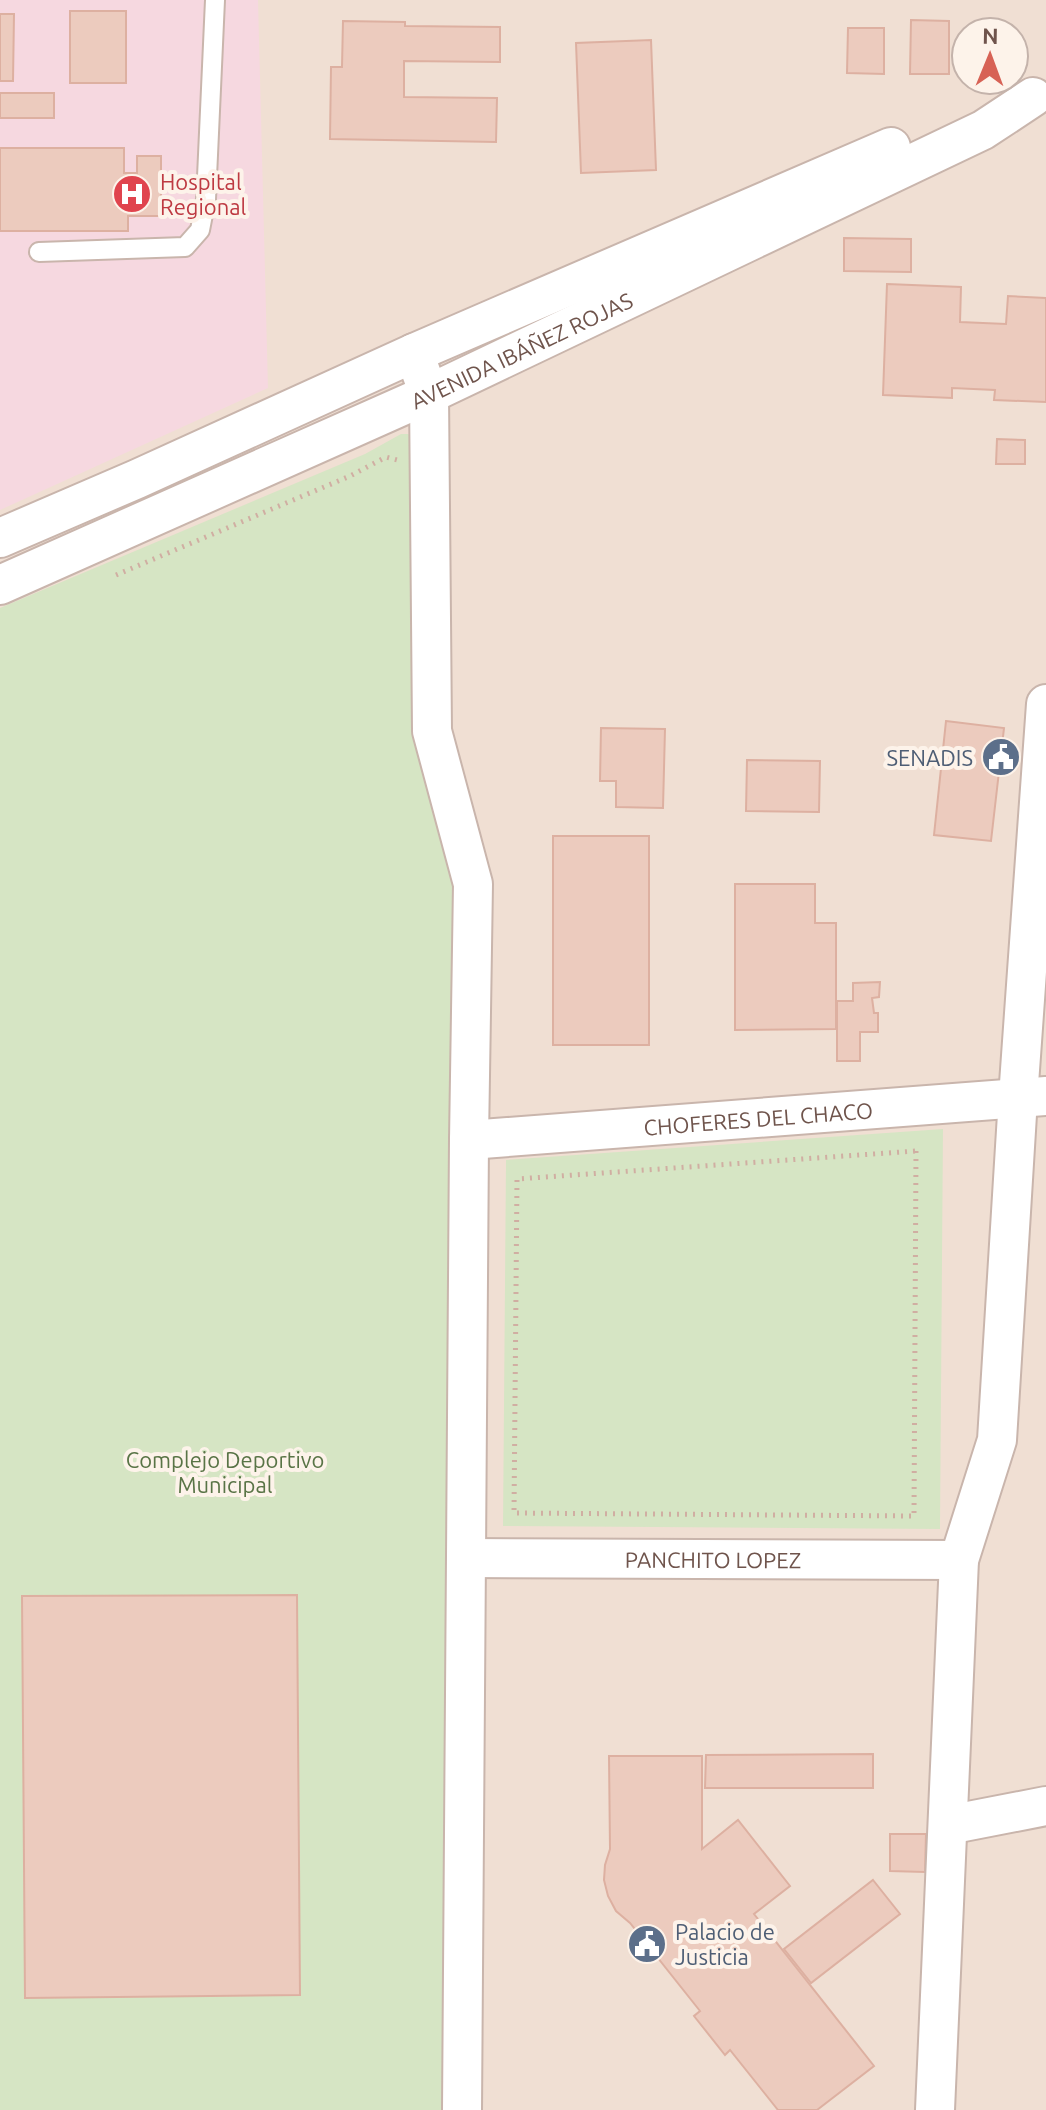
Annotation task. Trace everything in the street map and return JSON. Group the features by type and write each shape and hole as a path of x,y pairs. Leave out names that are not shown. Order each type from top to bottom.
{"street":[{"name":"AVENIDA IBÁÑEZ ROJAS","path":"0,538 414,353 970,113 1040,94"},
{"name":"AVENIDA IBÁÑEZ ROJAS","path":"0,585 429,394 983,130 1040,94"},
{"path":"414,353 429,394 432,731 473,884 462,2110"},
{"path":"935,2110 959,1560 997,1440 1032,1097 1046,704"},
{"name":"CHOFERES DEL CHACO","path":"469,1140 1032,1097"},
{"name":"PANCHITO LOPEZ","path":"467,1558 959,1560"},
{"path":"948,1825 1046,1806"}],"lane":[{"path":"39,252 185,247 200,230 206,199 215,0"}],"path":[{"path":"102,581 350,476 386,457 401,463"},
{"path":"916,1151 914,1516 514,1513 517,1179 916,1151"}],"shaded area":[{"path":"0,0 1046,0 1046,2110 0,2110"},
{"name":"Hospital Regional","path":"0,0 258,0 268,388 0,510"}],"green space":[{"name":"Complejo Deportivo Municipal","path":"401,434 408,434 416,440 453,834 449,2110 0,2110 0,608 365,454"},
{"path":"943,1129 940,1529 503,1526 506,1160"}],"building":[{"path":"70,11 126,11 126,83 70,83"},
{"path":"0,14 14,14 13,81 0,81"},
{"path":"911,20 949,21 949,74 910,74"},
{"path":"343,21 405,22 405,26 500,27 500,62 404,61 404,97 497,98 496,142 330,139 331,67 342,67"},
{"path":"848,28 884,28 884,74 847,73"},
{"path":"651,40 656,170 581,173 576,43"},
{"path":"0,93 54,93 54,118 0,118"},
{"path":"0,148 124,148 124,173 137,173 137,156 161,156 161,216 128,216 128,231 0,231"},
{"path":"844,238 911,239 911,272 844,271"},
{"path":"887,284 961,287 960,322 1006,324 1008,296 1046,298 1046,402 994,400 995,390 952,388 952,398 883,395"},
{"path":"997,439 1025,440 1025,464 996,464"},
{"path":"946,721 1004,728 991,841 934,835"},
{"path":"601,728 665,729 663,808 616,807 616,781 600,781"},
{"path":"747,760 820,761 819,812 746,811"},
{"path":"553,836 649,836 649,1045 553,1045"},
{"path":"735,884 815,884 815,923 836,923 836,1029 735,1030"},
{"path":"880,982 879,997 872,998 874,1013 878,1013 878,1032 860,1032 860,1061 837,1061 837,1001 853,1001 853,983"},
{"path":"297,1595 300,1995 25,1998 22,1596"},
{"path":"873,1754 873,1788 705,1788 706,1755"},
{"path":"609,1756 702,1756 702,1849 738,1820 790,1886 754,1914 874,2066 817,2110 778,2110 730,2050 725,2055 694,2016 700,2011 630,1923 616,1911 604,1880 610,1849"},
{"path":"890,1834 926,1834 925,1872 890,1871"},
{"path":"873,1880 900,1914 811,1983 784,1949"}],"place":[{"name":"Hospital Regional","path":"132,194"},
{"name":"SENADIS","path":"1001,757"},
{"name":"Palacio de Justicia","path":"647,1944"}]}
